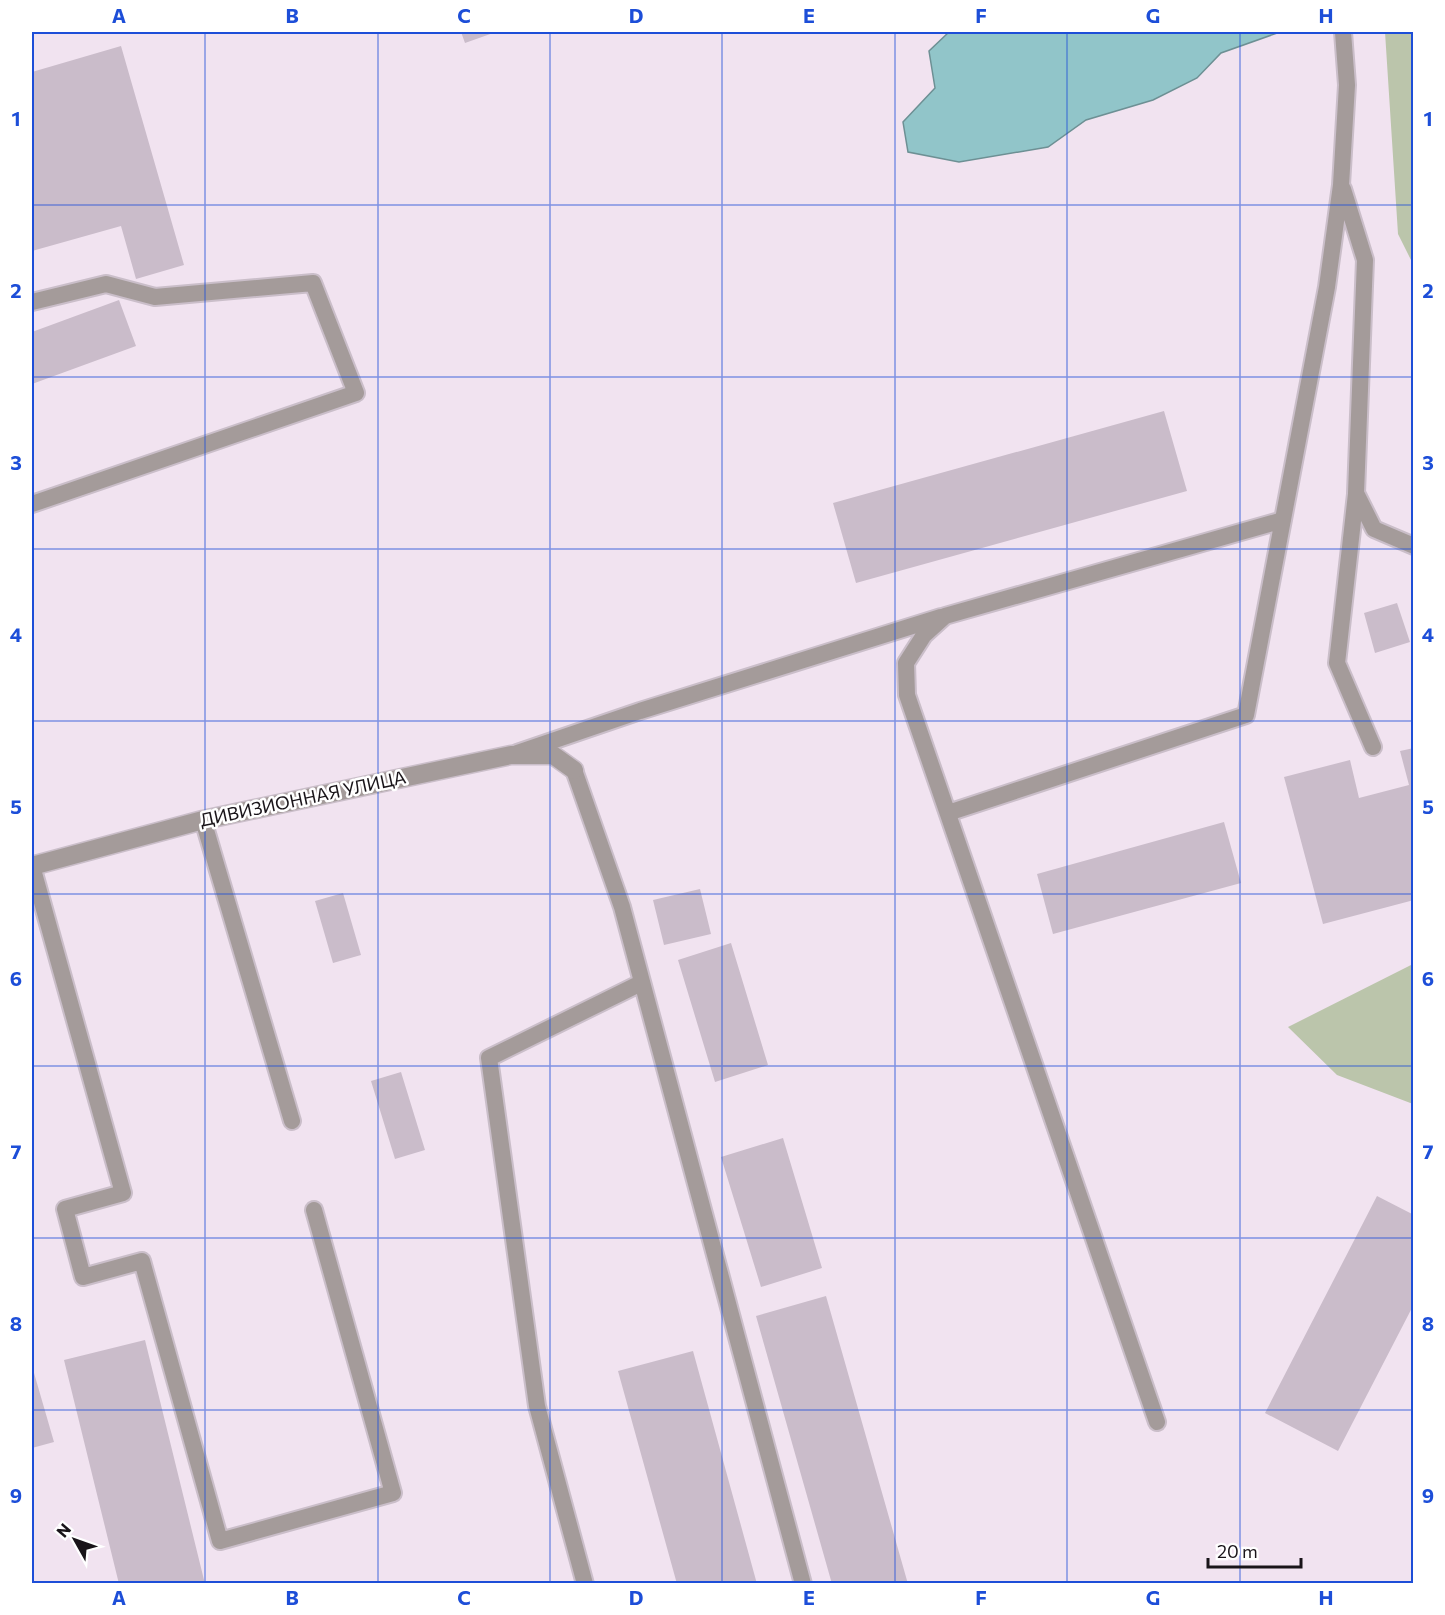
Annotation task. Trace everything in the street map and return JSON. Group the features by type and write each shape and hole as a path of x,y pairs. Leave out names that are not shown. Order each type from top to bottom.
{"street":[{"name":"ДИВИЗИОННАЯ УЛИЦА","path":"32,866 204,820 511,755 553,755 574,770"}],"lane":[{"path":"948,813 1246,716 1327,287 1341,185 1347,85 1343,32"},
{"path":"1341,185 1365,260 1356,493 1337,663 1373,747"},
{"path":"32,302 106,284 155,297 313,283 356,393 32,504"},
{"path":"1356,493 1374,529 1413,546"},
{"path":"511,755 640,711 945,616 1283,520"},
{"path":"945,616 924,635 906,663 907,695 1157,1422"},
{"path":"574,770 622,907 803,1584"},
{"path":"204,820 291,1121"},
{"path":"32,866 123,1193 64,1209 83,1277 142,1261 220,1541 393,1493 314,1210"},
{"path":"585,1584 537,1406 489,1058 641,983"}],"green space":[{"path":"1385,32 1413,32 1413,264 1398,234"},
{"path":"1413,964 1413,1104 1337,1075 1288,1027"}],"water":[{"path":"949,32 1280,32 1221,53 1197,78 1153,100 1086,120 1048,147 959,162 908,152 903,122 935,88 929,51"}],"building":[{"path":"461,32 496,32 465,43"},
{"path":"121,46 184,265 136,279 121,226 32,251 32,72"},
{"path":"119,300 136,346 32,384 32,332"},
{"path":"1164,411 1187,491 856,583 833,503"},
{"path":"1397,603 1410,642 1375,653 1364,613"},
{"path":"1414,748 1414,900 1323,924 1284,777 1350,760 1359,798 1409,785 1400,751"},
{"path":"1224,822 1241,883 1053,934 1037,874"},
{"path":"700,889 711,934 664,945 653,900"},
{"path":"343,893 361,955 333,963 315,901"},
{"path":"731,943 768,1065 715,1082 678,960"},
{"path":"401,1072 425,1150 395,1159 371,1081"},
{"path":"783,1138 822,1268 761,1287 721,1157"},
{"path":"1377,1196 1414,1215 1414,1304 1338,1451 1265,1413"},
{"path":"826,1296 908,1584 832,1584 756,1316"},
{"path":"145,1340 205,1584 119,1584 64,1360"},
{"path":"693,1351 757,1584 677,1584 618,1371"},
{"path":"32,1366 54,1442 32,1448"}]}
